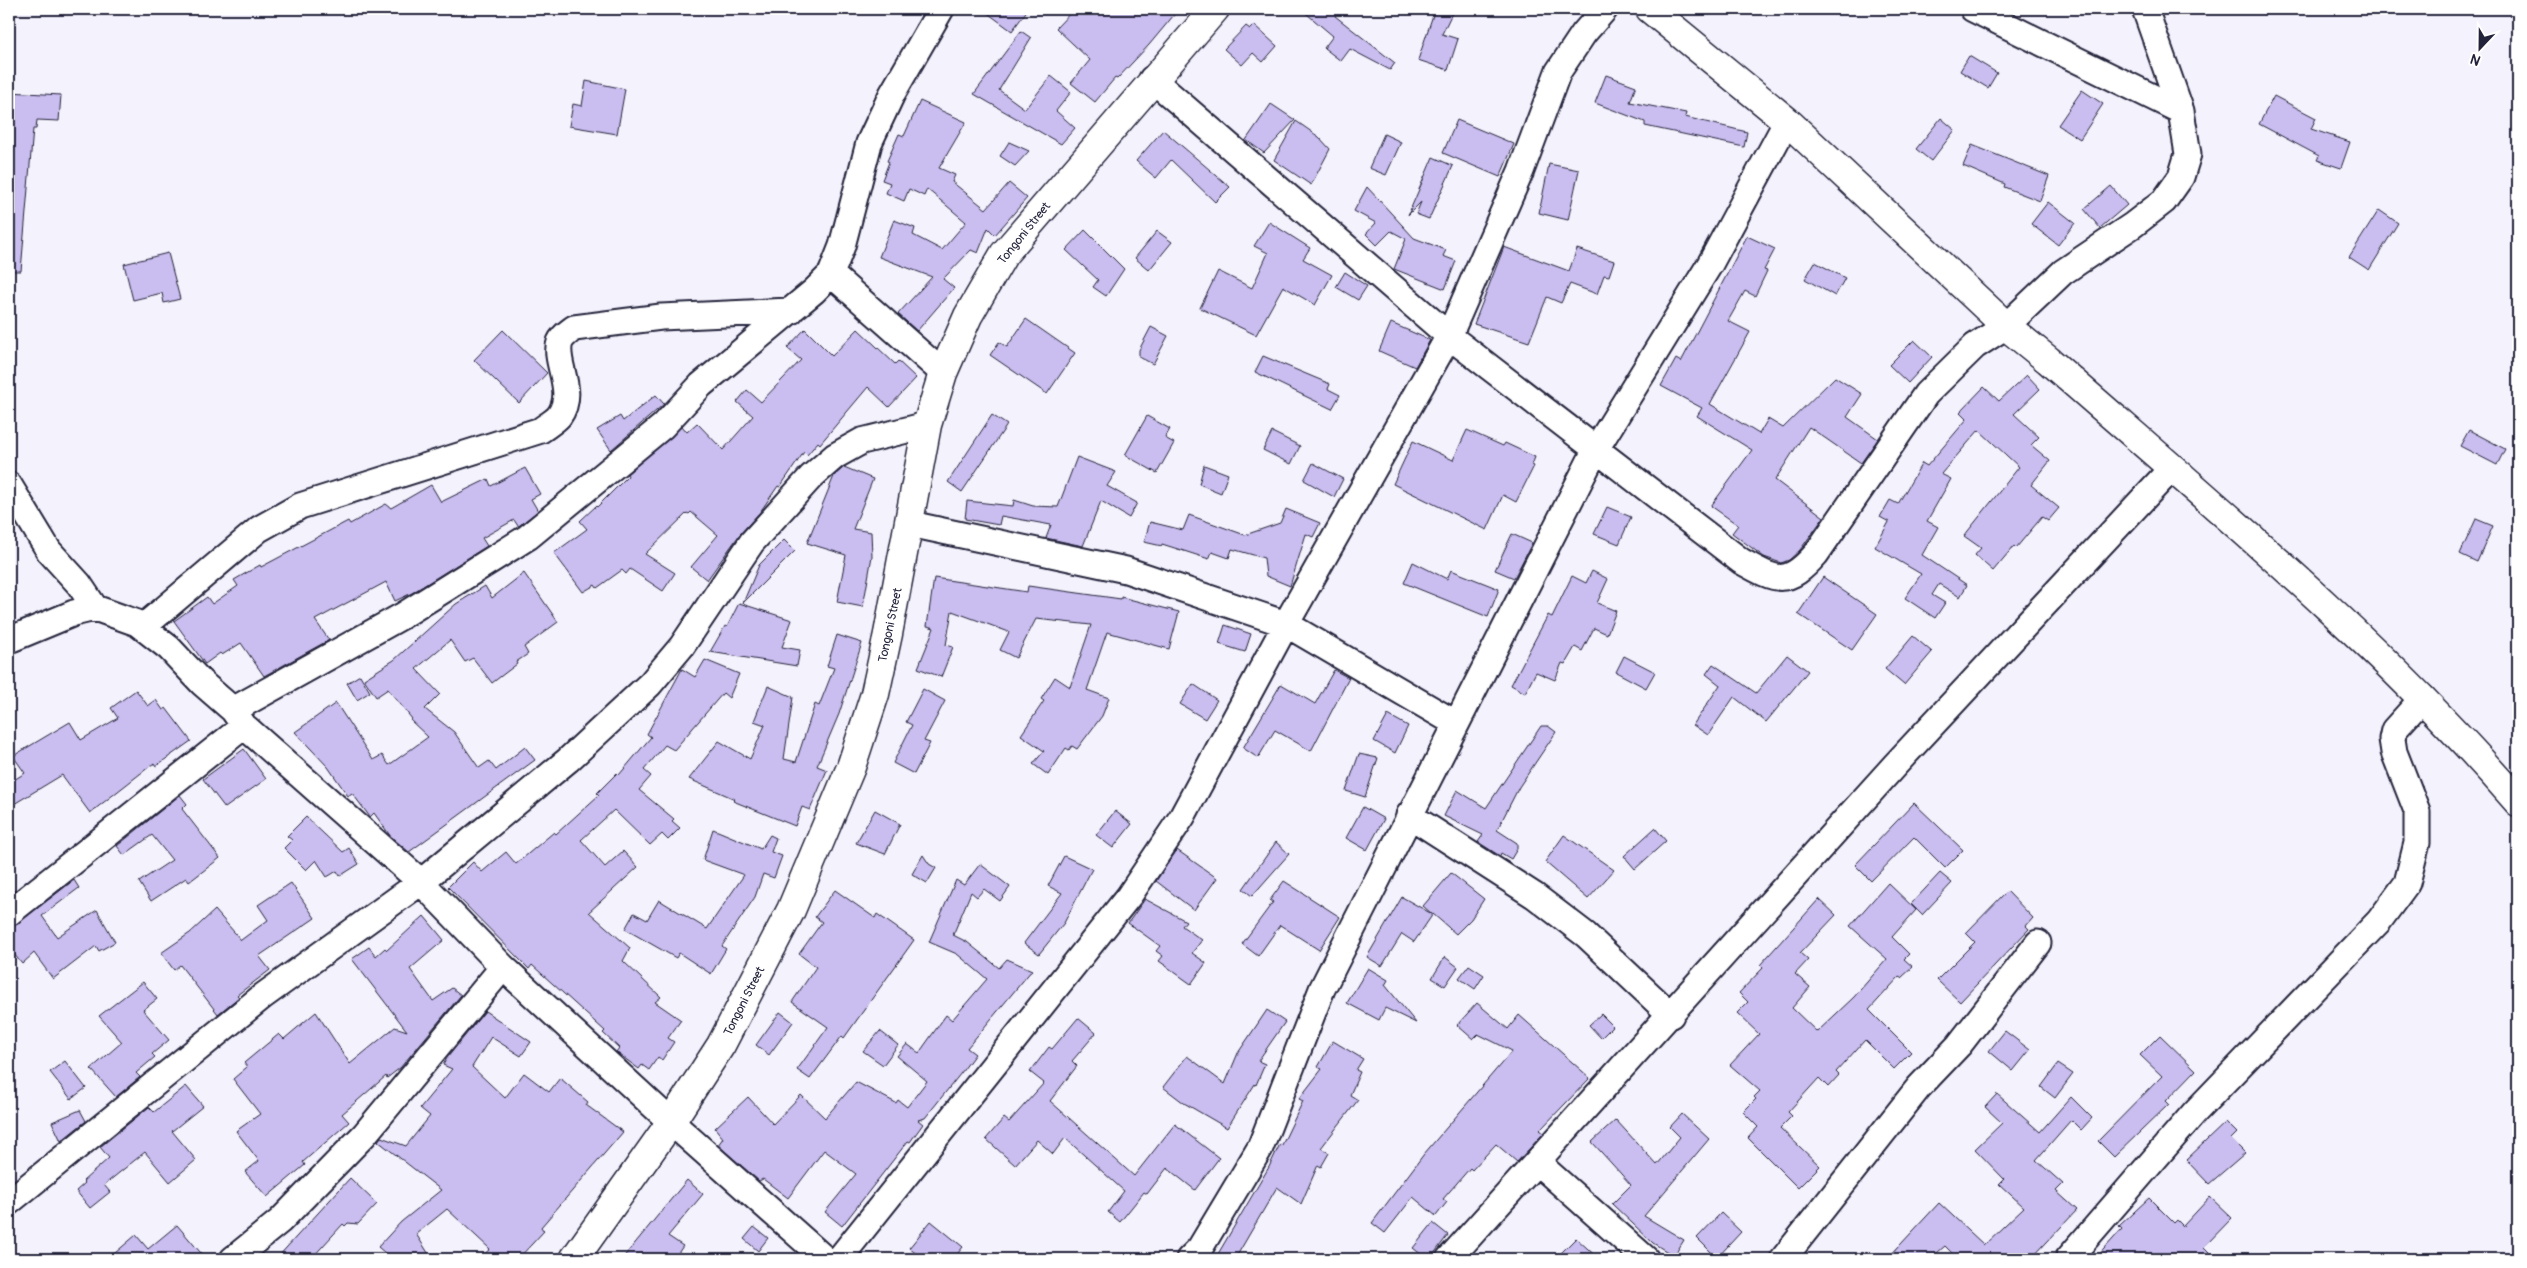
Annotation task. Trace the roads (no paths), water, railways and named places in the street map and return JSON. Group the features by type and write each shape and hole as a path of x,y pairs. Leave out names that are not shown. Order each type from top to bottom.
{"main road":[{"name":"Tongoni Street","path":"574,1259 671,1122 722,1045 791,910 851,767 875,694 910,524 927,425 943,373 968,316 1004,254 1152,79 1215,9"},
{"path":"1650,9 1787,121 2006,326 2048,360 2306,586 2423,698 2518,802"}],"street":[{"path":"9,913 239,718 528,537 663,426 701,386 736,354 791,311 831,274 842,246 869,144 892,94 941,9"},
{"path":"839,1259 1128,896 1182,818 1286,624 1448,336 1521,171 1558,72 1584,33 1605,9"},
{"path":"1973,9 2181,111"},
{"path":"1152,79 1448,336 1741,561 1769,576 1792,576 1802,569 1816,554 1926,394 1975,346 2006,326 2063,272 2164,201 2181,177 2188,154 2181,111 2145,9"},
{"path":"1189,1259 1200,1248 1260,1148 1322,989 1455,723 1596,449 1710,264 1787,121"},
{"path":"831,274 943,373"},
{"path":"143,627 259,529 279,516 300,506 540,430 559,416 562,408 566,395 559,343 574,328 661,317 791,311"},
{"path":"9,1202 263,996 421,882 568,760 650,684 682,646 752,542 811,477 835,456 862,441 927,425"},
{"path":"1449,1259 1538,1163 1895,765 2172,468"},
{"path":"9,485 49,551 96,608 143,627 169,648 239,718 421,882 503,967 671,1122 825,1259"},
{"path":"910,524 1126,570 1286,624 1455,723"},
{"path":"9,640 74,613 96,608"},
{"path":"2068,1259 2195,1112 2379,921 2407,883 2417,843 2417,812 2394,752 2392,739 2394,730 2423,698"},
{"path":"1409,815 1535,896 1586,934 1671,1015"},
{"path":"1783,1259 1919,1087 1959,1045 2038,943"},
{"path":"233,1259 280,1221 364,1135 503,967"},
{"path":"1538,1163 1646,1259"}]}
